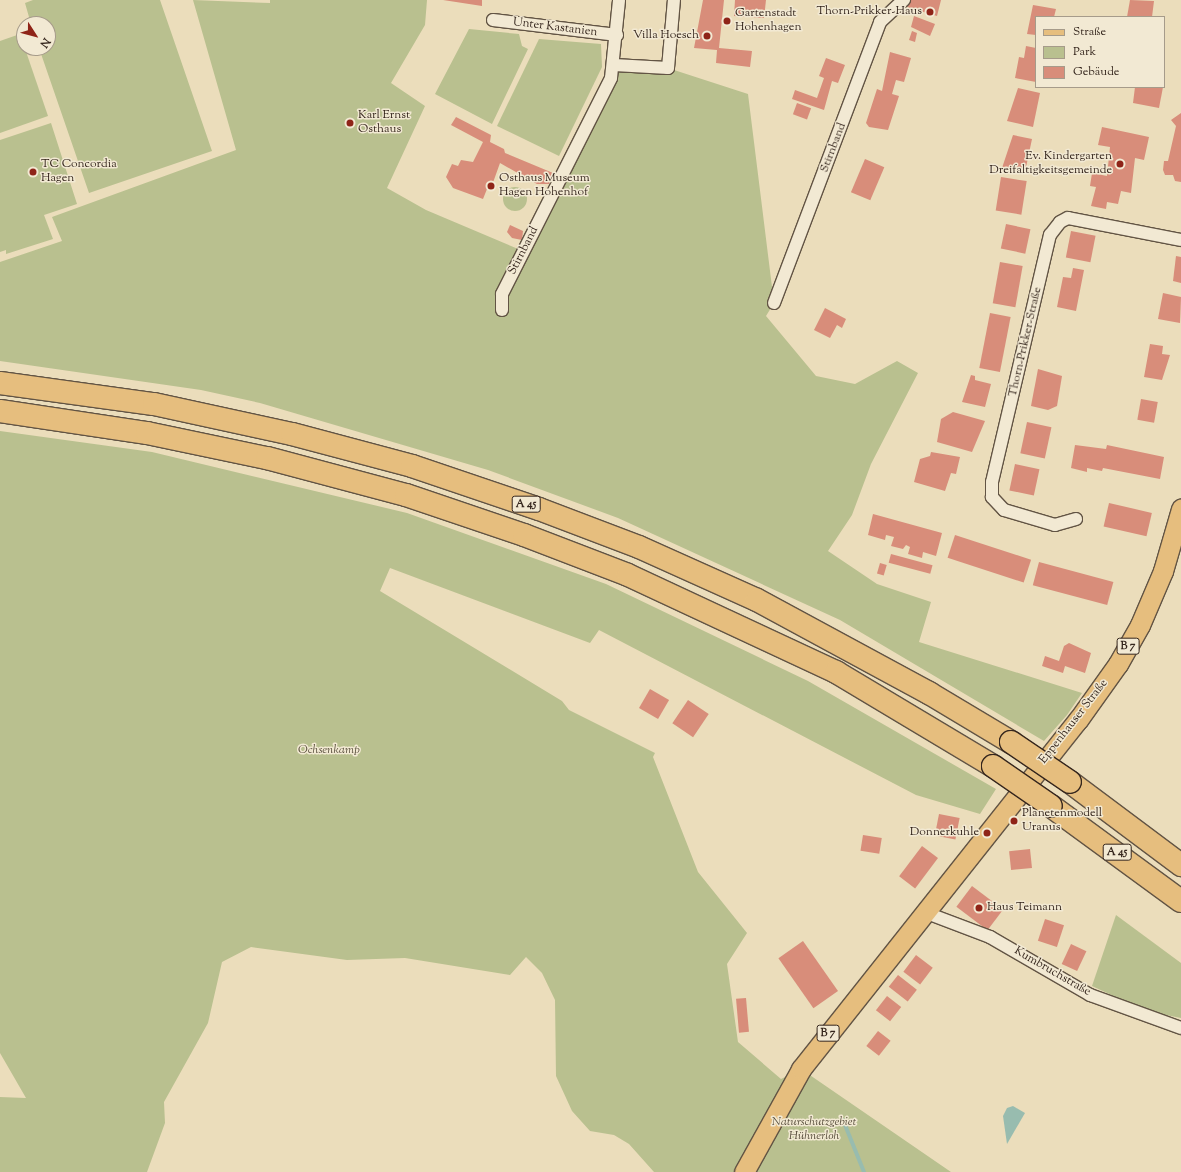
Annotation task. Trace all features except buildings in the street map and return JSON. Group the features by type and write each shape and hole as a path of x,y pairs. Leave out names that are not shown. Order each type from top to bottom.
{"highway":[{"name":"A 45","path":"0,383 154,404 292,434 412,466 539,509 639,547 757,600 916,685 1011,742 1070,782 1181,865"},
{"name":"A 45","path":"0,411 147,433 268,458 406,495 524,535 628,575 829,668 993,766 1051,806 1181,901"}],"main road":[{"name":"Eppenhauser Straße","path":"924,912 1078,720 1118,664 1140,625 1160,578 1181,509"},
{"name":"B 7","path":"744,1172 801,1069 924,912"}],"street":[{"name":"Stirnband","path":"502,310 502,294 611,78 617,36 619,0"},
{"path":"614,65 668,68 674,0"},
{"name":"Stirnband","path":"774,303 880,22 904,0"},
{"name":"Unter Kastanien","path":"493,20 617,36"},
{"name":"Thorn-Prikker-Straße","path":"1076,520 1055,525 1004,510 992,497 992,482 1050,235 1060,222 1068,218 1181,240"},
{"name":"Kumbruchstraße","path":"924,912 990,937 1090,995 1181,1028"}],"green space":[{"path":"33,0 160,0 212,151 89,193 42,56 56,56 56,16 29,16 25,3"},
{"path":"193,0 270,3 270,0 427,0 425,25 391,83 425,106 387,188 426,210 523,251 614,68 674,70 748,94 774,303 766,316 816,376 855,384 897,361 918,373 871,464 852,515 828,551 877,584 931,602 919,642 1082,693 1067,715 1044,741 840,620 618,518 488,470 260,403 201,390 0,361 0,262 62,241 52,217 236,150"},
{"path":"469,29 519,34 522,46 528,49 492,124 435,94"},
{"path":"16,35 16,56 28,56 48,116 0,133 0,41"},
{"path":"539,39 601,44 602,67 559,156 497,126"},
{"name":"TC Concordia Hagen","path":"51,123 77,204 44,215 53,239 6,254 6,250 0,252 0,140"},
{"path":"510,187 520,187 527,194 527,204 520,211 510,211 503,204 503,194"},
{"path":"0,431 152,452 407,513 606,584 808,681 996,789 980,814 916,795 599,630 590,643 390,568 380,591 562,701 569,710 655,753 653,757 698,872 747,933 727,964 738,1042 781,1079 801,1069 951,1172 654,1172 629,1144 614,1135 590,1131 572,1111 556,1076 555,1000 542,973 526,957 510,975 405,958 347,960 251,947 222,962 208,1023 164,1102 165,1123 147,1172 0,1172 0,1097 26,1098 0,1053"},
{"path":"1116,915 1181,963 1181,1018 1146,1011 1092,986"}],"water":[{"path":"1013,1106 1025,1113 1007,1144 1003,1116 1007,1108"}],"waterway":[{"path":"843,1120 864,1172"}],"place":[{"name":"Thorn-Prikker-Haus","path":"930,12"},
{"name":"Gartenstadt Hohenhagen","path":"727,21"},
{"name":"Villa Hoesch","path":"707,36"},
{"name":"Karl Ernst Osthaus","path":"350,123"},
{"name":"Ev. Kindergarten Dreifaltigkeitsgemeinde","path":"1120,164"},
{"name":"TC Concordia Hagen","path":"33,172"},
{"name":"Osthaus Museum Hagen Hohenhof","path":"491,186"},
{"name":"Planetenmodell Uranus","path":"1014,821"},
{"name":"Donnerkuhle","path":"987,833"},
{"name":"Haus Teimann","path":"979,908"}],"park label":[{"name":"Ochsenkamp","path":"329,751"},
{"name":"Naturschutzgebiet Hühnerloh","path":"814,1130"}]}
